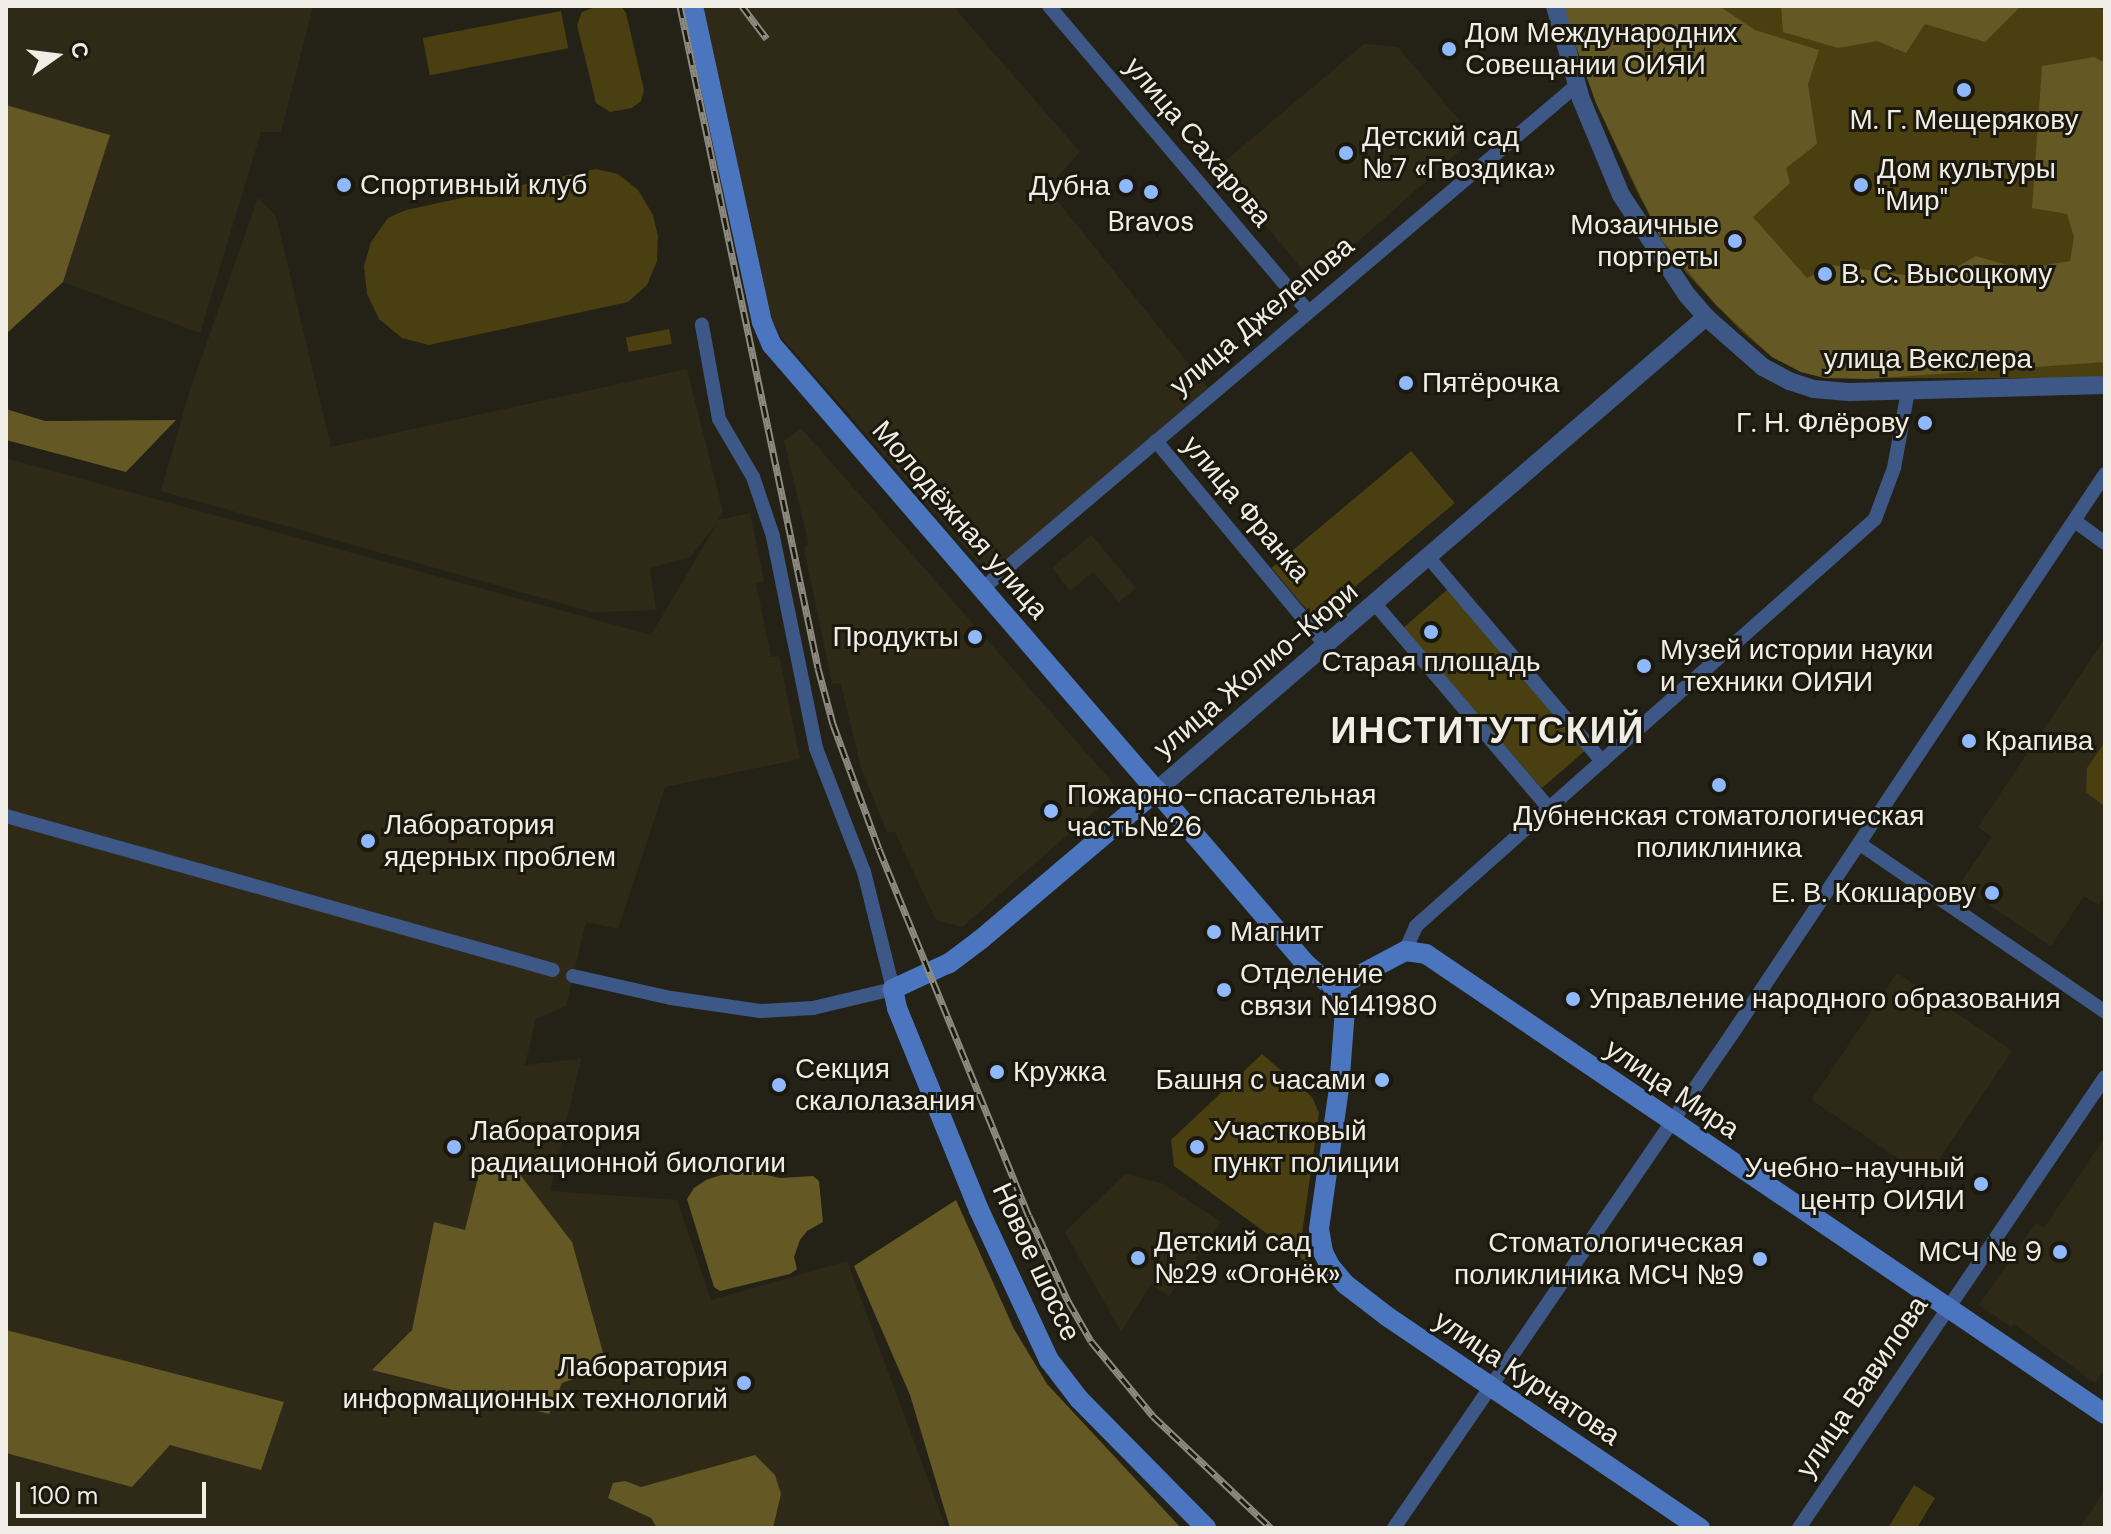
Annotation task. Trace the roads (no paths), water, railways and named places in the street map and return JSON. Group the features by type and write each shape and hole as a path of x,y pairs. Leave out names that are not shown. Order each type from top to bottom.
{"main road":[{"name":"Молодёжная улица","path":"693,6 762,322 772,345 1305,963 1330,985 1339,986"},
{"name":"улица Жолио-Кюри","path":"893,989 949,963 980,940 1157,790"},
{"name":"улица Мира","path":"1405,951 1415,950 1442,964 1670,1122 2105,1414"},
{"path":"1339,986 1405,951"},
{"name":"улица Курчатова","path":"1339,986 1345,1009 1337,1103 1319,1229 1323,1252 1330,1266 1345,1284 1388,1317 1700,1528"},
{"name":"Новое шоссе","path":"893,989 897,1008 967,1181 1034,1335 1079,1399 1200,1524"}],"street":[{"name":"улица Сахарова","path":"1049,6 1308,311"},
{"name":"улица Векслера","path":"1555,6 1577,85 1621,195 1655,250 1706,317 1763,367 1789,381 1814,389 1851,392 2105,385"},
{"name":"улица Джелепова","path":"982,589 1577,85"},
{"name":"улица Жолио-Кюри","path":"1157,790 1376,605 1706,317"},
{"path":"702,325 719,419 753,477 773,536 816,748 864,872 893,989"},
{"path":"1405,951 1416,926 1875,519 1894,468 1908,391"},
{"name":"улица Франка","path":"1156,441 1327,647"},
{"path":"1394,1528 1860,844 2105,474"},
{"path":"2076,522 2105,543"},
{"path":"1429,558 1602,761"},
{"path":"1376,605 1549,808"},
{"path":"6,816 553,970"},
{"path":"1860,844 2105,1012"},
{"name":"улица Жолио-Кюри","path":"573,976 683,1001 760,1011 813,1008 893,989"},
{"name":"улица Вавилова","path":"1799,1528 2105,1077"}],"railway":[{"path":"680,6 818,668 833,724 879,849 1029,1216 1068,1301 1091,1341 1153,1416 1271,1528"},
{"path":"742,6 767,39"}],"place":[{"name":"Дом Международних Совещании ОИЯИ","path":"1449,49"},
{"name":"М. Г. Мещерякову","path":"1964,90"},
{"name":"Детский сад №7 «Гвоздика»","path":"1346,153"},
{"name":"Спортивный клуб","path":"344,185"},
{"name":"Дом культуры \"Мир\"","path":"1861,185"},
{"name":"Дубна","path":"1126,186"},
{"name":"Bravos","path":"1151,192"},
{"name":"Мозаичные портреты","path":"1735,241"},
{"name":"В. С. Высоцкому","path":"1825,274"},
{"name":"Пятёрочка","path":"1406,383"},
{"name":"Г. Н. Флёрову","path":"1925,423"},
{"name":"Старая площадь","path":"1431,632"},
{"name":"Продукты","path":"975,637"},
{"name":"Музей истории науки и техники ОИЯИ","path":"1644,666"},
{"name":"Крапива","path":"1969,741"},
{"name":"Дубненская стоматологическая поликлиника","path":"1719,785"},
{"name":"Пожарно-спасательная часть№26","path":"1051,811"},
{"name":"Лаборатория ядерных проблем","path":"368,841"},
{"name":"Е. В. Кокшарову","path":"1992,893"},
{"name":"Магнит","path":"1214,932"},
{"name":"Отделение связи №141980","path":"1224,990"},
{"name":"Управление народного образования","path":"1573,999"},
{"name":"Кружка","path":"997,1072"},
{"name":"Башня с часами","path":"1382,1080"},
{"name":"Секция скалолазания","path":"779,1085"},
{"name":"Лаборатория радиационной биологии","path":"454,1147"},
{"name":"Участковый пункт полиции","path":"1197,1147"},
{"name":"Учебно-научный центр ОИЯИ","path":"1981,1184"},
{"name":"МСЧ № 9","path":"2060,1252"},
{"name":"Детский сад №29 «Огонёк»","path":"1138,1258"},
{"name":"Стоматологическая поликлиника МСЧ №9","path":"1760,1259"},
{"name":"Лаборатория информационных технологий","path":"744,1383"}],"district":[{"name":"ИНСТИТУТСКИЙ","path":"1488,731"}]}
